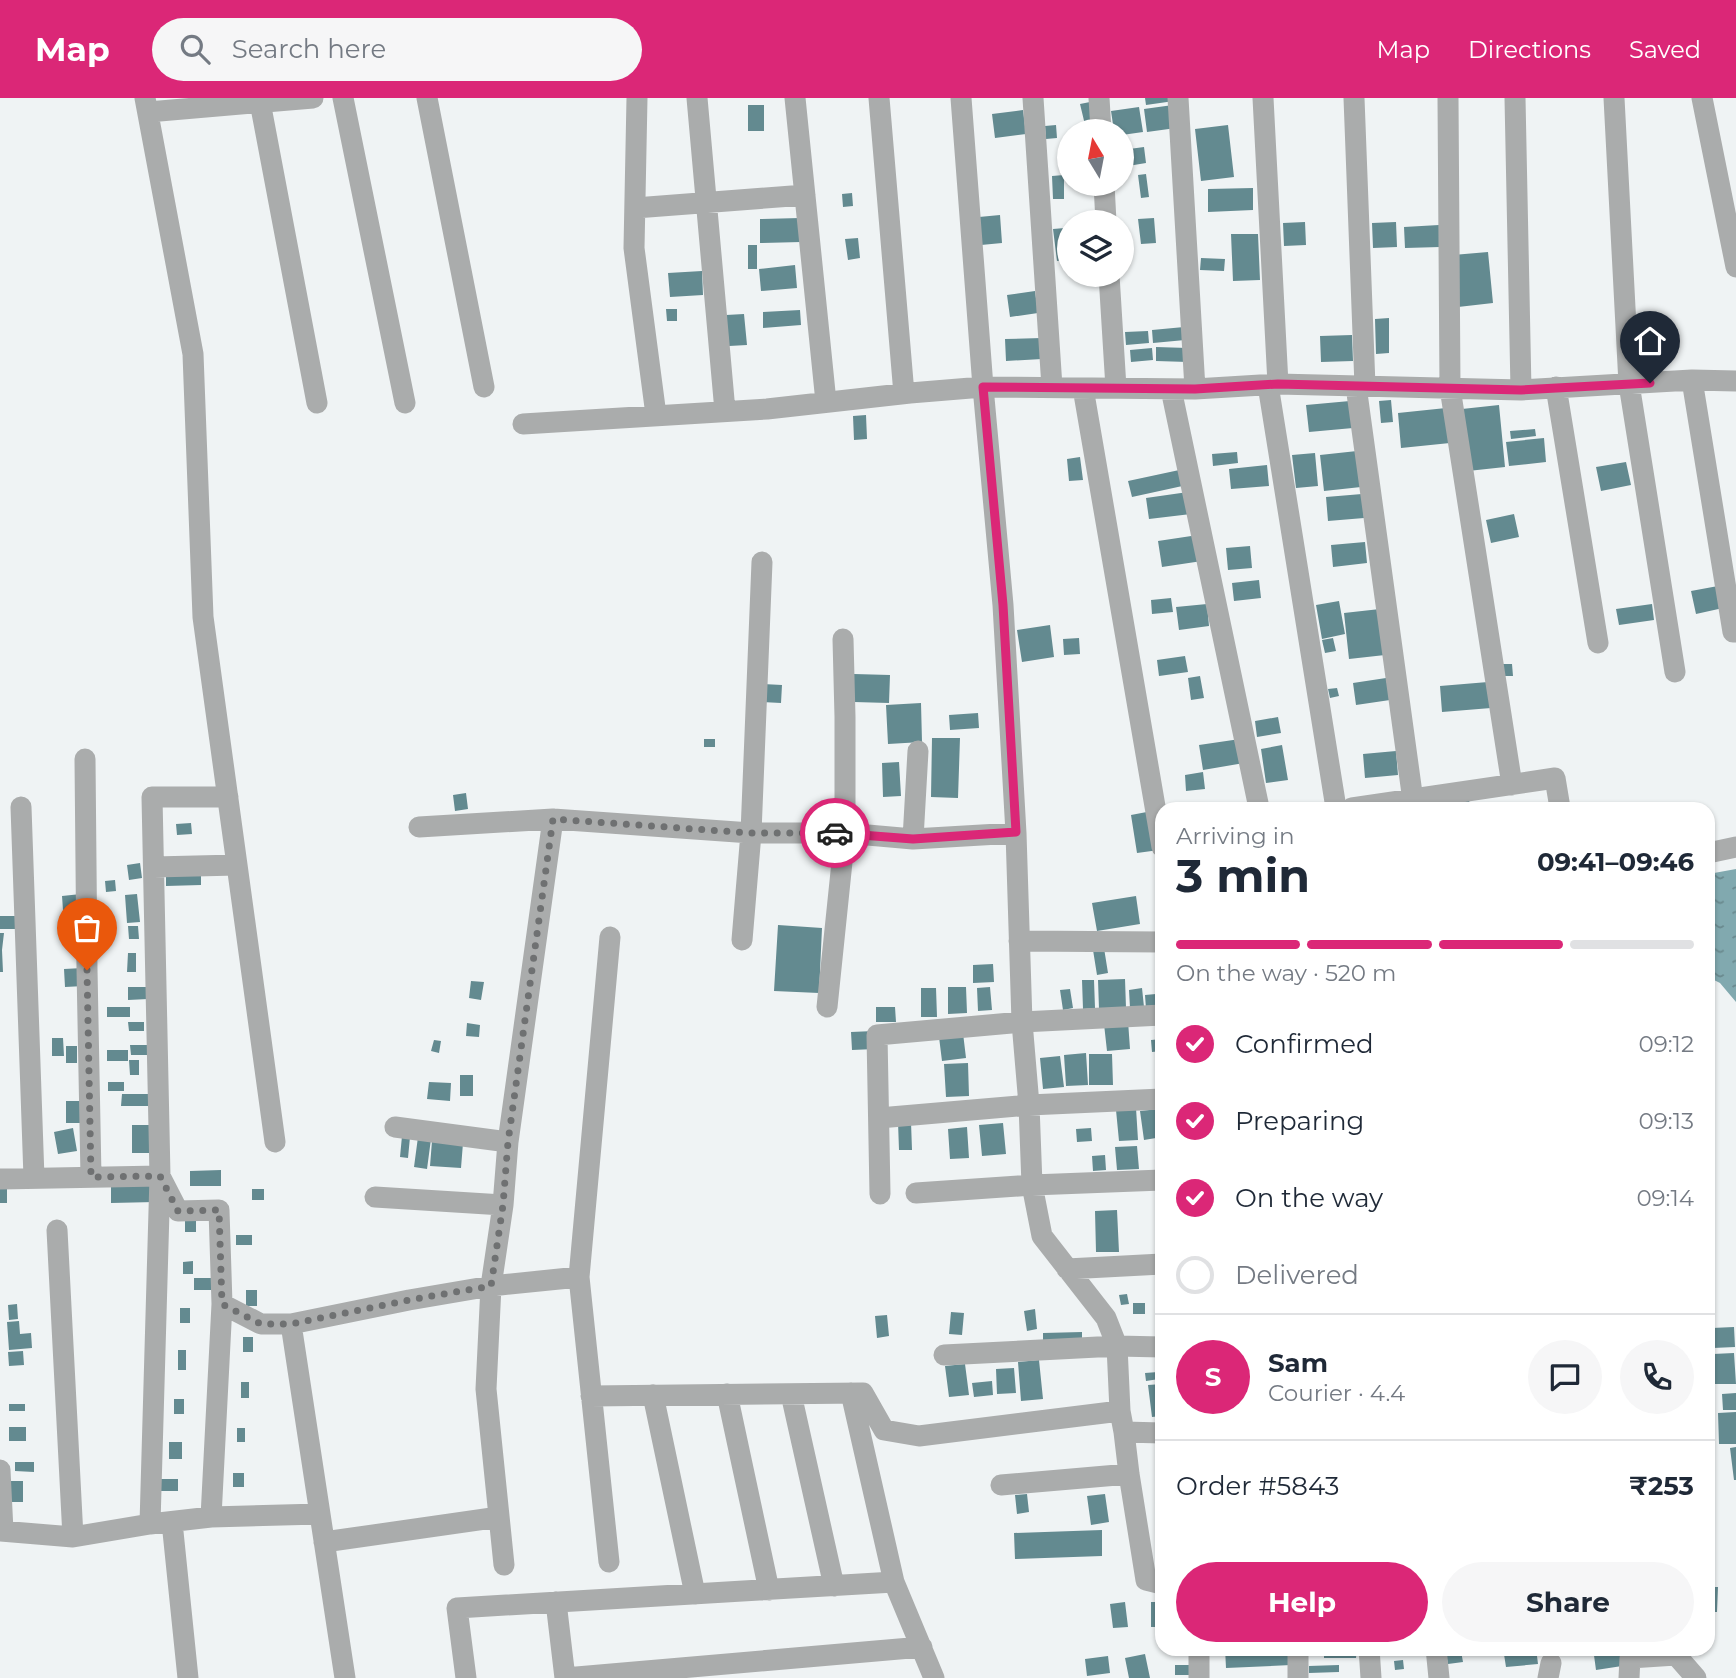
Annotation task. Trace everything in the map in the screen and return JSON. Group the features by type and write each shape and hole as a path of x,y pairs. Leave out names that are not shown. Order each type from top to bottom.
{"street":[{"path":"275,1143 203,617 193,354 147,105 313,98"},
{"path":"343,98 405,403"},
{"path":"428,98 484,387"},
{"path":"637,98 634,248 656,415"},
{"path":"697,98 725,411"},
{"path":"795,98 826,402"},
{"path":"879,98 904,394"},
{"path":"961,98 1003,605 1032,1185 1042,1236 1106,1318 1117,1346 1120,1411 1146,1580 1155,1582"},
{"path":"1033,98 1052,387"},
{"path":"1099,98 1100,119"},
{"path":"1178,98 1195,389"},
{"path":"1263,98 1273,385 1335,802"},
{"path":"1354,98 1360,386 1414,802"},
{"path":"1448,98 1450,388 1512,785"},
{"path":"1515,98 1521,390"},
{"path":"1614,98 1629,384 1675,672"},
{"path":"1702,98 1736,267"},
{"path":"260,102 317,403"},
{"path":"635,208 805,195"},
{"path":"1110,287 1116,388"},
{"path":"1692,380 1733,632 1736,632"},
{"path":"523,425 767,409 983,387 1195,389 1273,385 1521,390 1692,380 1736,381"},
{"path":"1556,387 1598,643"},
{"path":"1083,388 1155,802"},
{"path":"1171,389 1258,802"},
{"path":"741,940 751,833 762,562"},
{"path":"827,1007 845,833 843,639"},
{"path":"913,839 918,751"},
{"path":"85,759 91,1177"},
{"path":"1441,802 1482,799 1512,785 1555,778 1559,802"},
{"path":"150,1524 160,1176 152,797 228,797"},
{"path":"21,807 34,1178"},
{"path":"419,827 553,819 751,833 845,833 913,839 1016,832"},
{"path":"504,1565 486,1389 491,1286 553,819"},
{"path":"1715,852 1736,847"},
{"path":"153,867 237,864"},
{"path":"609,1562 579,1277 610,937"},
{"path":"1019,941 1155,942"},
{"path":"880,1194 877,1035 1023,1021 1155,1014"},
{"path":"879,1118 1029,1105 1155,1099"},
{"path":"395,1127 508,1142"},
{"path":"0,1179 160,1176"},
{"path":"160,1176 178,1211 219,1210 222,1304 211,1517"},
{"path":"916,1193 1155,1180"},
{"path":"375,1197 503,1205"},
{"path":"57,1230 73,1537"},
{"path":"1067,1269 1155,1264"},
{"path":"222,1304 261,1324 291,1324 491,1286 579,1277"},
{"path":"291,1324 345,1678"},
{"path":"944,1355 1117,1346 1155,1347"},
{"path":"851,1393 894,1582 934,1678"},
{"path":"591,1396 863,1393 884,1430 919,1436 1120,1411"},
{"path":"727,1394 769,1590"},
{"path":"791,1394 834,1586"},
{"path":"653,1395 695,1594"},
{"path":"1124,1432 1155,1433"},
{"path":"0,1470 1,1531 73,1537 211,1517 320,1514"},
{"path":"1001,1485 1129,1474"},
{"path":"324,1542 499,1517"},
{"path":"172,1522 188,1678"},
{"path":"466,1678 457,1608 894,1582"},
{"path":"556,1602 565,1678 922,1647"},
{"path":"1199,1656 1199,1678"},
{"path":"1298,1656 1298,1678"},
{"path":"1370,1656 1371,1678"},
{"path":"1437,1656 1439,1678"},
{"path":"1629,1678 1630,1658 1645,1656"},
{"path":"1677,1656 1696,1678"}],"water":[{"path":"1736,869 1736,1002 1715,980 1715,873"}],"building":[{"path":"1145,98 1174,98 1174,101 1146,105"},
{"path":"1090,102 1094,119 1084,119 1080,104"},
{"path":"748,105 764,105 764,131 748,131"},
{"path":"1173,105 1176,128 1147,132 1144,109"},
{"path":"1139,107 1143,132 1134,133 1134,119 1112,119 1111,111"},
{"path":"1023,110 1026,134 995,138 992,114"},
{"path":"1056,125 1057,138 1046,139 1045,126"},
{"path":"1228,125 1234,177 1201,181 1195,129"},
{"path":"1144,147 1146,163 1134,165 1134,148"},
{"path":"1146,174 1149,197 1141,198 1138,175"},
{"path":"1052,176 1057,176 1057,196 1064,196 1064,199 1053,199"},
{"path":"1253,188 1253,210 1208,212 1208,189"},
{"path":"852,193 853,206 843,207 842,194"},
{"path":"1000,215 1002,243 981,245 979,217"},
{"path":"800,218 801,242 760,243 760,219"},
{"path":"1154,218 1156,243 1141,244 1138,219"},
{"path":"1305,222 1306,245 1284,246 1283,223"},
{"path":"1396,222 1397,247 1373,248 1372,223"},
{"path":"1439,225 1440,247 1405,248 1404,227"},
{"path":"1053,229 1057,229 1057,261"},
{"path":"1231,234 1258,234 1260,280 1233,281"},
{"path":"858,238 860,258 848,260 845,239"},
{"path":"748,245 757,245 757,269 748,269"},
{"path":"1488,252 1493,303 1458,307 1453,255"},
{"path":"1201,258 1225,259 1224,271 1200,270"},
{"path":"795,265 797,288 761,291 759,269"},
{"path":"702,271 703,295 670,297 668,273"},
{"path":"1035,291 1038,313 1010,317 1007,295"},
{"path":"666,309 677,309 677,321 667,321"},
{"path":"800,310 801,325 763,328 763,312"},
{"path":"744,314 747,345 729,346 726,315"},
{"path":"1389,318 1389,353 1376,354 1375,319"},
{"path":"1184,327 1185,340 1153,343 1152,330"},
{"path":"1148,331 1149,343 1126,345 1125,332"},
{"path":"1352,335 1353,361 1321,362 1320,336"},
{"path":"1042,338 1042,359 1006,361 1005,339"},
{"path":"1156,347 1188,348 1188,362 1156,361"},
{"path":"1152,348 1153,360 1131,362 1130,350"},
{"path":"1391,400 1393,422 1381,423 1379,401"},
{"path":"1350,401 1353,428 1309,432 1306,405"},
{"path":"1499,405 1505,467 1468,471 1462,409"},
{"path":"1446,408 1450,443 1401,448 1398,413"},
{"path":"866,415 867,439 854,440 853,416"},
{"path":"1535,429 1536,436 1511,439 1510,431"},
{"path":"1544,438 1546,462 1509,466 1506,442"},
{"path":"1357,451 1361,487 1324,491 1320,455"},
{"path":"1237,452 1238,463 1213,466 1212,454"},
{"path":"1315,453 1318,486 1296,488 1292,455"},
{"path":"1080,457 1083,480 1069,481 1067,459"},
{"path":"1626,462 1631,485 1601,491 1596,467"},
{"path":"1267,465 1269,486 1231,489 1229,469"},
{"path":"1184,469 1187,485 1132,497 1128,481"},
{"path":"1188,492 1191,514 1149,519 1146,498"},
{"path":"1362,494 1364,518 1328,521 1326,497"},
{"path":"1514,514 1519,537 1491,543 1486,520"},
{"path":"1198,535 1202,561 1162,567 1158,541"},
{"path":"1365,542 1367,563 1333,567 1331,545"},
{"path":"1250,546 1252,568 1228,570 1226,548"},
{"path":"1259,580 1261,598 1234,601 1232,583"},
{"path":"1718,586 1723,608 1696,614 1691,591"},
{"path":"1171,598 1173,612 1152,614 1151,600"},
{"path":"1339,601 1345,634 1322,639 1316,605"},
{"path":"1207,604 1209,626 1179,630 1176,607"},
{"path":"1652,604 1654,620 1619,625 1616,609"},
{"path":"1380,609 1385,655 1349,659 1344,613"},
{"path":"1050,625 1054,657 1022,662 1017,630"},
{"path":"1079,638 1080,654 1064,655 1063,639"},
{"path":"1333,638 1336,651 1325,653 1322,640"},
{"path":"1185,656 1188,672 1159,676 1157,660"},
{"path":"1502,664 1512,664 1513,676 1503,676"},
{"path":"854,674 890,675 889,703 854,702"},
{"path":"1200,676 1204,698 1191,700 1188,678"},
{"path":"1386,678 1390,700 1356,705 1353,683"},
{"path":"1488,682 1491,708 1442,712 1440,686"},
{"path":"763,684 782,685 781,703 762,702"},
{"path":"1337,688 1339,696 1330,698 1328,689"},
{"path":"921,703 922,742 888,744 886,705"},
{"path":"978,713 979,728 950,730 949,715"},
{"path":"1278,717 1281,733 1257,737 1255,721"},
{"path":"932,738 960,738 958,798 931,797"},
{"path":"704,739 715,739 715,747 704,747"},
{"path":"1240,739 1244,763 1203,770 1199,745"},
{"path":"1282,745 1288,780 1266,783 1261,749"},
{"path":"1396,751 1398,775 1365,778 1363,754"},
{"path":"899,762 901,796 883,797 882,763"},
{"path":"1203,772 1205,789 1186,791 1185,775"},
{"path":"466,793 468,809 455,811 453,795"},
{"path":"1469,799 1469,802 1439,802"},
{"path":"1152,811 1155,851 1137,853 1131,815"},
{"path":"191,823 192,834 177,835 176,824"},
{"path":"140,863 142,878 129,880 127,865"},
{"path":"201,870 201,885 166,886 166,872"},
{"path":"115,880 116,891 106,892 105,881"},
{"path":"81,894 82,907 63,910 62,896"},
{"path":"137,894 140,922 127,923 125,895"},
{"path":"1136,896 1140,924 1097,931 1092,903"},
{"path":"0,916 20,916 20,929 0,929"},
{"path":"778,925 822,928 819,993 774,991"},
{"path":"128,926 138,926 139,939 129,939"},
{"path":"0,933 4,933 3,972 0,972"},
{"path":"1104,948 1108,973 1097,975 1093,950"},
{"path":"128,953 136,953 136,972 127,972"},
{"path":"993,964 994,982 973,983 973,965"},
{"path":"83,968 84,986 65,987 64,969"},
{"path":"1125,979 1126,1008 1099,1009 1098,980"},
{"path":"1082,980 1094,980 1095,1008 1083,1009"},
{"path":"471,981 484,982 481,1000 469,998"},
{"path":"128,987 148,987 148,999 128,1000"},
{"path":"948,987 966,987 967,1013 948,1014"},
{"path":"990,987 992,1010 978,1011 977,988"},
{"path":"921,988 936,988 937,1017 921,1017"},
{"path":"1142,988 1144,1007 1130,1008 1129,990"},
{"path":"1070,989 1073,1008 1063,1010 1060,990"},
{"path":"1155,994 1155,1009 1146,1009 1145,995"},
{"path":"107,1007 130,1007 130,1017 107,1017"},
{"path":"876,1007 895,1007 896,1022 876,1022"},
{"path":"1128,1021 1130,1049 1107,1051 1104,1024"},
{"path":"128,1022 144,1022 144,1031 129,1031"},
{"path":"467,1023 480,1025 479,1037 466,1036"},
{"path":"874,1031 875,1049 852,1050 851,1032"},
{"path":"963,1033 966,1058 942,1061 939,1037"},
{"path":"52,1038 63,1038 64,1056 52,1056"},
{"path":"434,1040 441,1041 439,1053 431,1051"},
{"path":"1151,1040 1155,1040 1155,1052 1152,1052"},
{"path":"130,1045 153,1045 153,1055 131,1055"},
{"path":"66,1046 77,1046 77,1063 66,1063"},
{"path":"107,1050 128,1050 128,1061 107,1061"},
{"path":"1086,1053 1088,1085 1066,1086 1064,1055"},
{"path":"1089,1054 1112,1054 1113,1085 1089,1085"},
{"path":"1060,1056 1064,1087 1043,1089 1040,1058"},
{"path":"129,1060 139,1060 139,1075 130,1075"},
{"path":"968,1063 969,1096 946,1097 944,1064"},
{"path":"460,1075 473,1075 473,1096 460,1096"},
{"path":"108,1082 124,1082 124,1091 108,1091"},
{"path":"429,1082 451,1083 450,1101 427,1099"},
{"path":"122,1094 156,1094 156,1106 121,1106"},
{"path":"66,1101 84,1101 84,1123 66,1123"},
{"path":"1136,1108 1138,1140 1119,1141 1116,1110"},
{"path":"1155,1109 1155,1138 1144,1140 1140,1111"},
{"path":"898,1122 911,1122 912,1150 899,1150"},
{"path":"1003,1123 1006,1154 982,1156 979,1125"},
{"path":"132,1125 153,1125 154,1153 132,1153"},
{"path":"967,1127 969,1158 950,1159 948,1129"},
{"path":"73,1128 77,1151 58,1154 54,1132"},
{"path":"1091,1128 1092,1141 1077,1142 1076,1129"},
{"path":"402,1136 410,1137 408,1158 400,1157"},
{"path":"418,1137 431,1139 427,1169 414,1167"},
{"path":"432,1141 463,1143 461,1168 430,1166"},
{"path":"1137,1146 1139,1169 1117,1170 1115,1147"},
{"path":"1105,1155 1106,1170 1093,1171 1092,1156"},
{"path":"221,1170 221,1186 190,1186 190,1171"},
{"path":"111,1180 155,1180 155,1202 111,1203"},
{"path":"0,1186 7,1186 7,1203 0,1203"},
{"path":"252,1189 264,1189 264,1200 252,1200"},
{"path":"1117,1210 1119,1252 1096,1252 1095,1211"},
{"path":"185,1215 196,1215 196,1232 185,1232"},
{"path":"236,1235 252,1235 252,1245 236,1245"},
{"path":"193,1261 193,1274 183,1274 183,1262"},
{"path":"194,1278 212,1278 212,1290 194,1290"},
{"path":"246,1290 257,1290 257,1306 246,1306"},
{"path":"1127,1294 1129,1304 1121,1305 1119,1295"},
{"path":"1133,1303 1145,1303 1145,1314 1133,1314"},
{"path":"17,1304 18,1319 9,1320 8,1305"},
{"path":"180,1308 190,1308 190,1323 180,1323"},
{"path":"1035,1309 1037,1329 1027,1331 1024,1311"},
{"path":"951,1312 964,1313 962,1335 949,1334"},
{"path":"887,1315 889,1336 877,1338 875,1316"},
{"path":"19,1321 20,1334 31,1333 32,1348 9,1350 7,1322"},
{"path":"1734,1327 1735,1347 1715,1348 1715,1328"},
{"path":"1082,1332 1082,1344 1043,1344 1043,1333"},
{"path":"243,1337 253,1337 253,1352 243,1352"},
{"path":"178,1350 186,1350 186,1370 178,1370"},
{"path":"23,1351 24,1365 9,1366 8,1352"},
{"path":"1734,1353 1736,1384 1715,1384 1715,1354"},
{"path":"1039,1360 1043,1399 1021,1401 1018,1362"},
{"path":"965,1364 969,1395 949,1397 945,1366"},
{"path":"1014,1368 1016,1393 997,1394 996,1369"},
{"path":"1155,1372 1155,1380 1146,1381 1145,1373"},
{"path":"992,1381 993,1395 974,1397 972,1383"},
{"path":"241,1382 249,1382 249,1398 241,1398"},
{"path":"1155,1384 1155,1417 1152,1417 1148,1385"},
{"path":"1736,1393 1736,1410 1723,1410 1722,1394"},
{"path":"174,1399 184,1399 184,1414 174,1414"},
{"path":"9,1404 25,1404 25,1411 9,1411"},
{"path":"1736,1412 1736,1444 1719,1444 1718,1413"},
{"path":"9,1427 26,1427 26,1441 9,1441"},
{"path":"237,1428 245,1428 245,1442 237,1442"},
{"path":"169,1442 182,1442 182,1459 169,1459"},
{"path":"1736,1447 1736,1480 1734,1480 1730,1448"},
{"path":"15,1462 34,1462 34,1472 15,1471"},
{"path":"233,1473 244,1473 244,1487 233,1487"},
{"path":"157,1479 178,1479 178,1491 157,1491"},
{"path":"11,1481 23,1481 23,1502 11,1502"},
{"path":"1027,1494 1029,1512 1017,1514 1015,1495"},
{"path":"1105,1494 1109,1522 1091,1525 1087,1496"},
{"path":"1102,1530 1102,1556 1015,1559 1014,1533"},
{"path":"1715,1587 1718,1587 1715,1612"},
{"path":"1125,1602 1128,1627 1113,1628 1110,1604"},
{"path":"1151,1602 1155,1602 1155,1627 1151,1627"},
{"path":"1145,1654 1150,1678 1129,1678 1125,1658"},
{"path":"1108,1656 1110,1673 1087,1676 1085,1659"},
{"path":"1225,1656 1291,1656 1291,1665 1226,1668"},
{"path":"1324,1656 1356,1656 1356,1658"},
{"path":"1446,1656 1462,1656 1463,1662 1448,1664"},
{"path":"1504,1656 1537,1656 1538,1664 1506,1667"},
{"path":"1594,1656 1621,1656 1622,1666 1596,1670"},
{"path":"1403,1660 1404,1669 1395,1670 1394,1661"},
{"path":"1175,1665 1194,1665 1194,1675 1175,1675"},
{"path":"1339,1665 1339,1672 1309,1673 1309,1666"}],"way so far":[{"path":"87,970 91,1177 160,1176 178,1211 219,1210 222,1304 261,1324 291,1324 491,1286 553,819 751,833 835,833"}],"route":[{"path":"835,833 913,839 1016,832 1003,605 983,387 1195,389 1278,384 1521,390 1650,383"}]}
